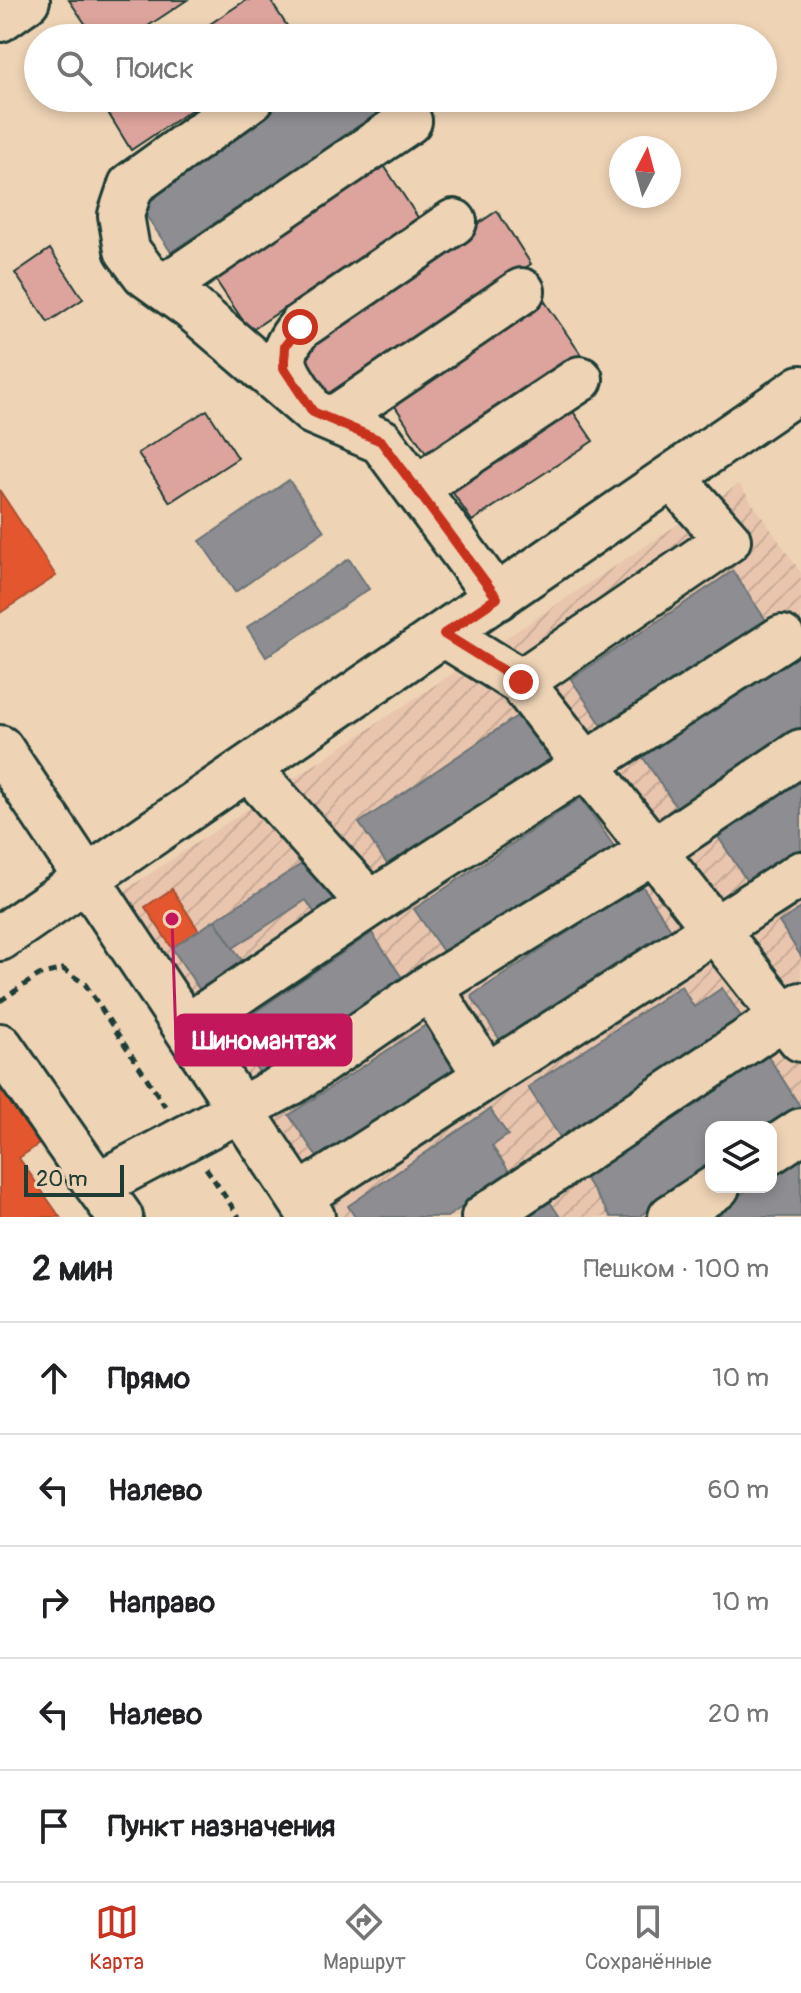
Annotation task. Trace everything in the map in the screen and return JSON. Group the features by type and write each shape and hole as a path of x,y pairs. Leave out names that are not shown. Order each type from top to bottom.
{"street":[{"path":"0,19 27,0"},
{"path":"233,112 131,185 121,215 127,250 145,274 322,416 381,441 497,598"},
{"path":"164,287 409,121"},
{"path":"322,416 284,368 285,346 300,327 454,222"},
{"path":"322,416 522,291"},
{"path":"416,488 580,379"},
{"path":"0,938 801,388"},
{"path":"521,682 728,540 672,477"},
{"path":"444,634 521,682 714,928 795,1020 484,1217"},
{"path":"206,1014 370,904 782,638"},
{"path":"0,748 306,1207 486,1076 801,874"},
{"path":"0,1046 108,1201 186,1139 243,1111 386,1020 430,987 655,850 801,752"},
{"path":"249,769 370,904"},
{"path":"430,987 486,1076"},
{"path":"777,1147 801,1131"},
{"path":"671,1217 708,1193"}],"path":[{"path":"0,1001 39,975 63,969 85,984 239,1217"}],"shaded area":[{"path":"739,484 801,573 801,1217 337,1217 124,891"}],"building: Торговля":[{"path":"0,491 56,576 0,613"},
{"path":"172,889 199,931 172,948 145,907"},
{"path":"0,1088 39,1144 19,1158 60,1217 0,1217"}],"building: Промзона":[{"path":"267,112 382,112 171,252 135,199"},
{"path":"289,480 324,531 235,592 200,541"},
{"path":"349,559 369,589 266,657 247,627"},
{"path":"733,571 769,625 607,733 571,679"},
{"path":"801,651 801,729 679,811 642,756"},
{"path":"526,710 563,765 396,877 359,823"},
{"path":"801,780 801,861 754,892 717,835"},
{"path":"581,798 617,851 451,963 414,909"},
{"path":"317,854 349,902 320,921 306,900 233,948 215,920"},
{"path":"641,884 676,937 506,1049 471,996"},
{"path":"801,908 801,956 779,922"},
{"path":"215,920 250,973 207,1001 172,948"},
{"path":"372,933 409,988 267,1084 230,1029"},
{"path":"681,986 694,1007 722,988 744,1021 562,1140 528,1087"},
{"path":"432,1021 467,1075 325,1169 289,1115"},
{"path":"768,1056 801,1108 777,1124 777,1121 705,1121 705,1172 638,1217 611,1217 585,1178"},
{"path":"490,1109 508,1135 492,1146 511,1174 447,1217 355,1217 348,1206"},
{"path":"801,1153 801,1217 708,1217 743,1193 777,1193 777,1170"},
{"path":"550,1202 560,1217 528,1217"}],"building: Прочее":[{"path":"69,0 187,0 151,24 85,24"},
{"path":"246,0 270,0 286,24 210,24"},
{"path":"108,112 188,112 131,150"},
{"path":"383,164 419,219 250,331 213,276"},
{"path":"497,211 531,264 330,398 295,345"},
{"path":"50,249 83,299 48,322 15,273"},
{"path":"541,296 584,359 431,461 389,397"},
{"path":"570,407 593,441 472,521 449,487"},
{"path":"207,410 238,458 170,502 138,453"}],"place":[{"name":"Шиномантаж","path":"172,919"}],"route":[{"path":"300,327 285,346 284,368 313,412 381,441 497,598 444,634 521,682"}]}
